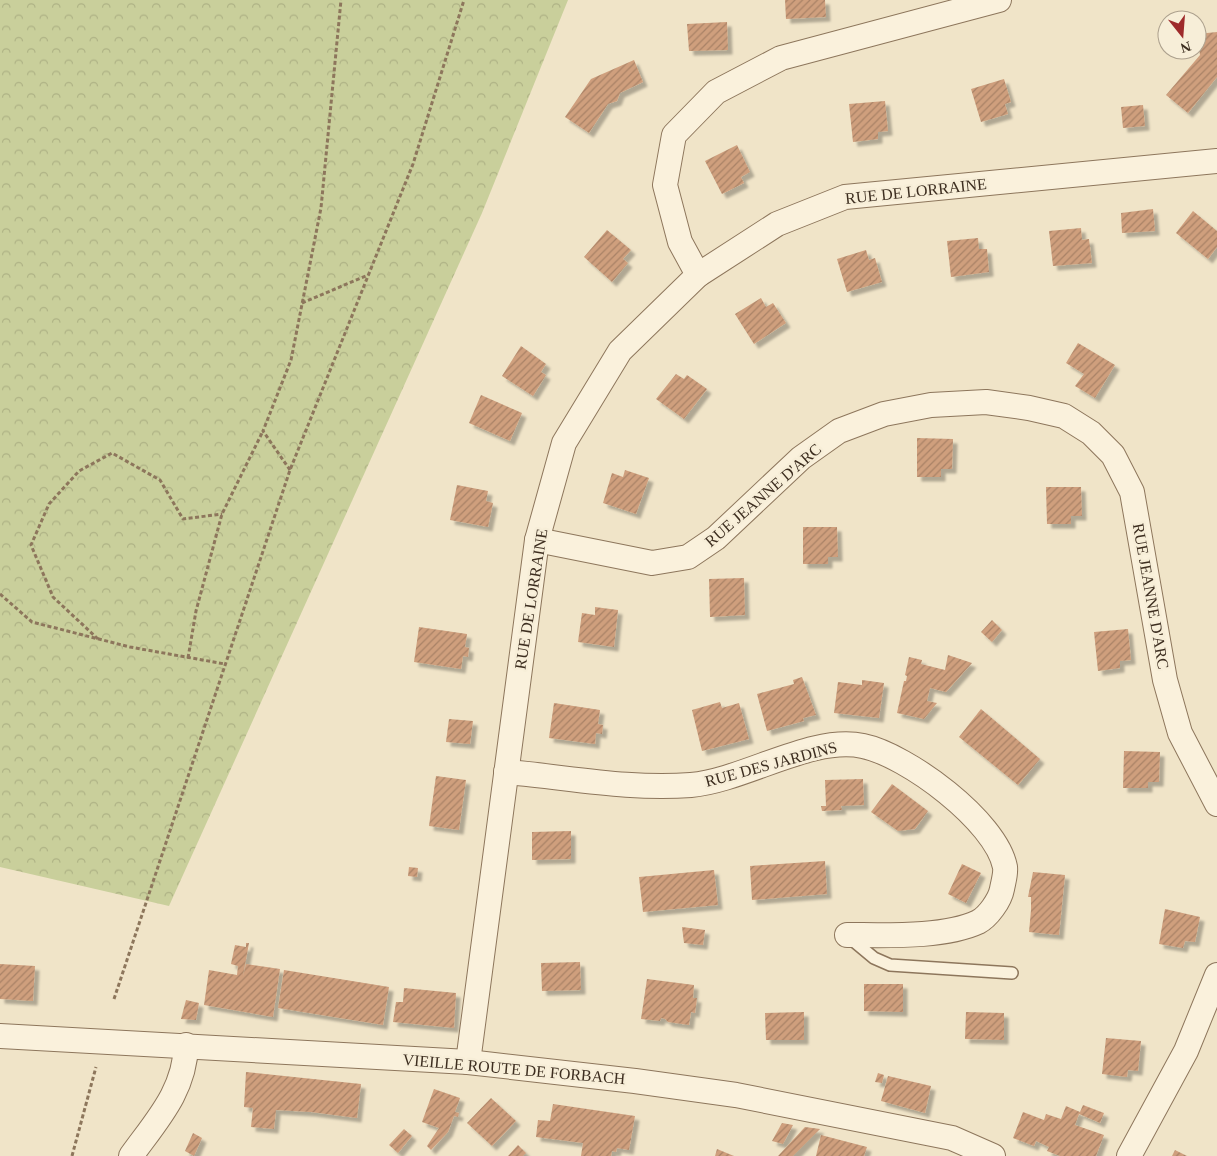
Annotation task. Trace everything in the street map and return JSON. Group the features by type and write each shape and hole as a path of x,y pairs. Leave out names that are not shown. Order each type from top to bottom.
{"street":[{"path":"698,275 680,242 665,185 674,135 716,92 780,58 999,0"},
{"name":"RUE DE LORRAINE","path":"468,1062 537,540 564,443 620,351 698,275 777,224 845,197 1217,161"},
{"name":"RUE JEANNE D'ARC","path":"537,540 652,563 688,556 716,538 801,458 839,431 857,424 884,414 931,405 986,402 1029,408 1064,416 1091,434 1114,454 1132,492 1165,680 1180,733 1217,804"},
{"name":"RUE DES JARDINS","path":"506,772 648,787 692,784 734,776 835,744 863,746 900,759 955,800 987,830 998,848 1005,869 1000,898 980,921 953,930 888,936 847,935"},
{"path":"1129,1156 1186,1051 1217,975"},
{"name":"VIEILLE ROUTE DE FORBACH","path":"0,1036 468,1062 736,1094 952,1138 993,1156"},
{"path":"131,1156 174,1097 186,1056 186,1045"}],"lane":[{"name":"RUE DES JARDINS","path":"847,935 874,958 890,965 1012,973"}],"path":[{"path":"188,658 196,611 222,514 263,431 291,360 321,208 341,0"},
{"path":"114,999 290,470 412,164 464,0"},
{"path":"302,303 368,274"},
{"path":"263,431 290,470"},
{"path":"98,639 53,597 31,545 49,504 79,471 112,453 160,480 183,519 222,514"},
{"path":"0,594 32,622 98,639 225,664"},
{"path":"72,1156 96,1067"}],"green space":[{"path":"0,0 568,0 482,213 169,906 0,867"}],"building":[{"path":"785,0 825,0 826,17 786,19"},
{"path":"727,22 728,50 689,51 687,24"},
{"path":"1217,32 1217,77 1188,113 1166,95 1196,60 1207,60 1207,33"},
{"path":"634,60 643,82 620,93 617,101 608,104 589,133 565,117 591,79"},
{"path":"1004,79 1011,102 1005,104 1008,114 981,122 971,89"},
{"path":"885,101 888,131 878,132 878,139 853,142 849,104"},
{"path":"1143,105 1145,126 1123,128 1121,107"},
{"path":"737,145 750,172 741,177 744,183 722,194 705,161"},
{"path":"1153,209 1155,231 1122,233 1121,213"},
{"path":"1193,211 1217,231 1217,247 1208,259 1176,233"},
{"path":"1081,228 1082,240 1089,239 1092,263 1053,266 1049,231"},
{"path":"607,230 631,250 623,259 628,263 612,282 584,257"},
{"path":"978,238 979,249 987,249 989,272 951,277 947,241"},
{"path":"866,250 869,260 875,258 882,282 847,292 837,259"},
{"path":"761,298 766,307 773,303 786,323 754,344 735,314"},
{"path":"1078,343 1115,365 1095,398 1075,386 1084,374 1066,363"},
{"path":"521,346 546,364 541,372 546,375 533,396 502,376"},
{"path":"676,374 684,379 687,375 707,389 684,419 656,399"},
{"path":"481,395 522,413 510,441 469,423"},
{"path":"917,438 953,439 952,469 941,469 941,477 917,477"},
{"path":"625,470 649,478 636,514 603,503 612,473 623,477"},
{"path":"457,485 488,491 486,501 493,503 488,527 450,520"},
{"path":"1046,487 1081,487 1082,516 1071,516 1071,524 1047,524"},
{"path":"803,527 837,527 838,557 828,557 828,564 803,564"},
{"path":"744,578 745,615 710,617 709,579"},
{"path":"595,607 618,610 614,647 578,642 582,613 595,615"},
{"path":"992,620 1002,630 992,642 981,632"},
{"path":"419,627 467,634 465,647 469,648 468,657 463,656 461,669 414,662"},
{"path":"1128,629 1131,660 1120,661 1120,668 1098,671 1094,632"},
{"path":"948,655 972,663 946,692 930,688 927,701 937,703 924,719 897,713 904,681 906,681 907,676 905,675 909,657 922,660 921,664 945,670"},
{"path":"802,677 816,715 803,718 804,721 767,731 757,694 794,684 793,680"},
{"path":"862,680 884,683 879,718 834,713 838,682 862,685"},
{"path":"720,702 722,708 739,703 749,739 702,751 692,710"},
{"path":"554,703 600,710 598,724 603,725 602,734 596,733 595,744 549,738"},
{"path":"981,709 1040,759 1018,785 959,737"},
{"path":"449,719 473,721 470,744 446,742"},
{"path":"1124,751 1160,752 1159,782 1148,782 1148,788 1123,788"},
{"path":"436,776 466,780 459,830 429,826"},
{"path":"863,779 864,805 841,806 842,810 822,811 821,806 826,806 825,780"},
{"path":"892,784 928,811 915,829 898,831 871,812"},
{"path":"571,831 571,859 532,860 532,832"},
{"path":"825,861 827,894 752,900 750,866"},
{"path":"962,864 981,873 966,903 948,894"},
{"path":"409,867 418,868 417,877 408,876"},
{"path":"714,870 718,905 643,912 639,877"},
{"path":"1033,872 1065,875 1059,935 1029,932 1031,897 1028,897"},
{"path":"1165,909 1200,917 1195,942 1185,941 1183,948 1159,944"},
{"path":"682,927 705,930 703,945 684,943"},
{"path":"246,943 249,943 243,976 246,964 280,969 273,1017 204,1005 209,970 237,975 238,966 231,964 235,945 246,947"},
{"path":"580,962 581,990 542,991 541,963"},
{"path":"0,964 35,966 33,1001 0,999"},
{"path":"284,970 389,987 383,1025 278,1008"},
{"path":"647,979 694,985 693,998 697,998 695,1013 691,1012 689,1025 668,1022 661,1018 660,1021 641,1019"},
{"path":"864,984 903,984 903,1012 864,1011"},
{"path":"404,988 456,993 454,1028 393,1022 396,1002 403,1002"},
{"path":"186,1000 199,1003 196,1020 181,1019"},
{"path":"804,1012 804,1040 766,1040 765,1013"},
{"path":"966,1012 1004,1013 1004,1040 965,1039"},
{"path":"1106,1038 1141,1041 1138,1071 1128,1070 1127,1077 1102,1074"},
{"path":"246,1072 361,1084 357,1118 276,1110 274,1129 251,1127 253,1108 244,1107"},
{"path":"878,1073 884,1075 882,1083 875,1082"},
{"path":"888,1076 931,1086 925,1113 881,1101"},
{"path":"434,1089 460,1098 455,1112 459,1113 458,1117 454,1116 448,1132 431,1150 427,1146 439,1128 422,1122"},
{"path":"491,1098 516,1121 492,1146 467,1123"},
{"path":"553,1104 635,1116 629,1150 617,1148 616,1152 612,1151 611,1156 581,1156 583,1143 536,1137 538,1120 550,1121"},
{"path":"1083,1105 1104,1113 1100,1123 1079,1114 1075,1125 1104,1135 1096,1156 1060,1156 1047,1151 1049,1147 1036,1141 1034,1146 1013,1138 1023,1112 1044,1120 1046,1114 1061,1119 1066,1106 1080,1112"},
{"path":"782,1123 793,1125 783,1144 772,1141"},
{"path":"805,1127 820,1129 793,1156 778,1156"},
{"path":"404,1129 412,1136 398,1153 389,1145"},
{"path":"193,1133 202,1138 194,1156 185,1151"},
{"path":"821,1135 867,1147 864,1156 816,1156"},
{"path":"518,1145 526,1153 523,1156 508,1156"},
{"path":"717,1149 734,1156 715,1156"},
{"path":"1175,1150 1187,1156 1172,1156"}]}
